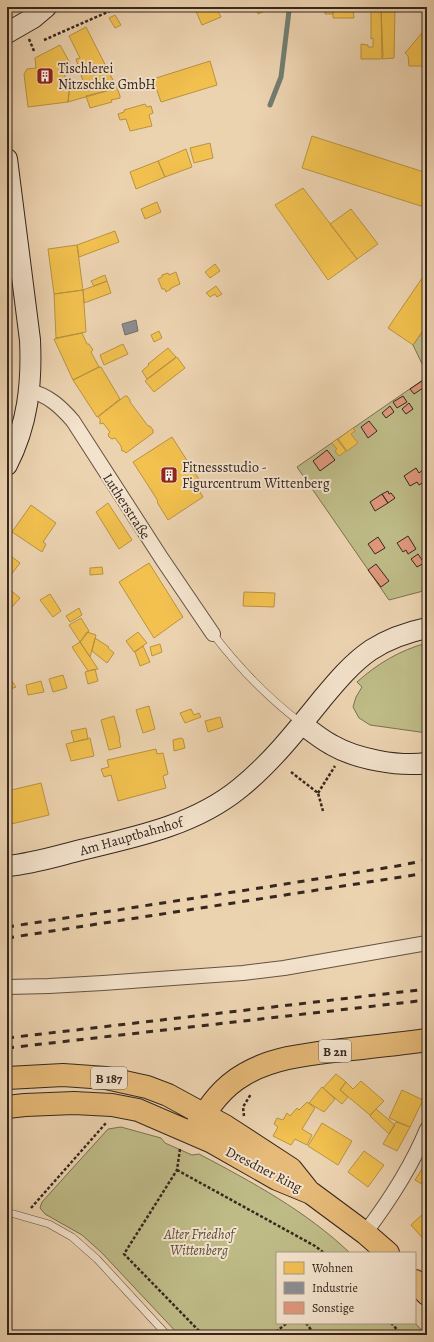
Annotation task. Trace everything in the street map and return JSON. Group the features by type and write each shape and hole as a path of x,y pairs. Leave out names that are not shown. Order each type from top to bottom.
{"main road":[{"name":"B 2n","path":"187,1139 213,1100 236,1080 260,1066 327,1052 427,1040"},
{"name":"Dresdner Ring","path":"7,1078 63,1075 106,1078 168,1095 236,1133 291,1169 311,1193"},
{"name":"Dresdner Ring","path":"7,1107 74,1103 112,1105 138,1110 187,1139 212,1142 278,1179 311,1193"},
{"name":"B 187","path":"311,1193 387,1252"},
{"path":"416,1282 427,1294"}],"street":[{"path":"7,34 33,18 46,7"},
{"path":"7,159 30,340 31,367 30,391 26,415 19,437 7,464"},
{"name":"Lutherstraße","path":"30,391 40,393 48,398 73,421 162,559 213,634"},
{"name":"Am Hauptbahnhof","path":"7,866 29,863 121,841 169,827 197,816 230,797 247,783 302,724 339,679 364,655 401,635 427,628"},
{"path":"302,724 330,745 374,760 406,764 427,763"},
{"path":"7,987 103,983 243,973 300,965 427,943"},
{"path":"364,1233 404,1176 416,1155 427,1129"}],"lane":[{"path":"213,634 226,652 254,682 302,724"},
{"path":"7,1212 49,1224 72,1238 97,1259 167,1335"}],"path":[{"path":"44,40 119,7"},
{"path":"318,793 336,766"},
{"path":"291,772 318,793 323,810"},
{"path":"245,1120 243,1107 249,1096 254,1091"},
{"path":"25,1216 36,1200 109,1121"},
{"path":"187,1139 177,1170 124,1254 203,1335"},
{"path":"177,1170 316,1246 323,1252"},
{"path":"272,1335 286,1324"},
{"path":"307,1324 315,1335"},
{"path":"392,1324 402,1335"}],"green space":[{"path":"427,325 427,374 413,345"},
{"path":"427,377 427,590 389,600 297,467"},
{"path":"427,643 427,733 370,725 359,718 353,707 356,697 362,687 357,682 389,658"},
{"name":"Alter Friedhof Wittenberg","path":"121,1127 161,1138 165,1143 192,1155 199,1154 278,1198 315,1224 349,1252 276,1252 276,1324 416,1324 426,1335 179,1335 101,1252 82,1235 45,1214 40,1208 42,1202 108,1129"}],"building: Wohnen":[{"path":"194,7 216,7 221,17 202,25"},
{"path":"255,7 268,7 269,9 258,14"},
{"path":"325,7 333,7 333,14 325,14"},
{"path":"333,7 353,8 354,18 333,18"},
{"path":"371,7 381,7 383,56 381,59 361,59 361,44 368,45 368,47 373,47 373,38 371,39"},
{"path":"381,7 395,7 394,58 382,59"},
{"path":"115,15 121,25 115,28 109,18"},
{"path":"86,27 117,88 68,102 70,83 76,84 83,81 76,59 80,58 69,36"},
{"path":"427,27 427,66 409,66 408,56 405,53"},
{"name":"Tischlerei Nitzschke GmbH","path":"60,45 70,63 64,66 65,78 69,78 70,83 68,102 28,107 24,74 27,69 36,68 35,58"},
{"path":"210,61 217,85 161,102 153,79"},
{"path":"117,88 120,98 111,100 112,102 90,108 86,96"},
{"path":"145,104 147,107 151,106 153,113 149,115 152,126 130,131 126,119 120,120 118,114 124,112 124,110"},
{"path":"312,136 427,173 427,208 302,168"},
{"path":"210,143 213,158 194,163 190,148"},
{"path":"186,149 192,167 165,177 158,161"},
{"path":"158,161 165,177 136,189 130,172"},
{"path":"303,188 357,259 328,280 275,205"},
{"path":"157,202 161,212 145,219 141,209"},
{"path":"351,209 378,244 357,259 330,224"},
{"path":"115,231 119,242 79,257 77,245"},
{"path":"77,245 83,290 54,294 48,249"},
{"path":"215,264 220,271 210,278 205,272"},
{"path":"427,271 427,325 413,345 388,328"},
{"path":"176,272 180,284 166,292 165,289 162,289 158,279 162,277 162,275 168,273 169,275"},
{"path":"105,275 107,281 94,286 91,281"},
{"path":"107,281 111,293 84,303 83,290"},
{"path":"216,286 222,294 217,297 215,294 210,297 206,293"},
{"path":"83,290 86,332 56,338 54,294"},
{"path":"7,301 11,359 7,359"},
{"path":"159,331 162,338 154,342 151,335"},
{"path":"82,333 87,344 89,344 93,350 91,352 99,367 73,380 54,339"},
{"path":"123,344 128,354 104,365 100,355"},
{"path":"168,348 176,357 147,379 142,371 149,365 148,364"},
{"path":"177,357 185,368 154,392 145,381"},
{"path":"7,359 11,359 11,395 7,395"},
{"path":"101,367 120,399 97,417 73,380"},
{"path":"127,396 148,426 150,426 153,430 153,433 126,453 122,451 121,446 115,438 112,439 109,437 108,434 110,432 103,423 100,424 100,419 98,417"},
{"path":"353,428 355,431 351,434 358,443 347,451 338,439"},
{"name":"Fitnessstudio - Figurcentrum Wittenberg","path":"172,437 204,487 199,490 203,497 168,520 157,502 158,501 133,462"},
{"path":"337,439 346,451 339,456 335,451 337,449 332,443"},
{"path":"108,503 132,540 119,549 96,512"},
{"path":"31,505 56,523 43,542 46,544 42,552 12,532"},
{"path":"7,553 20,563 7,580"},
{"path":"149,563 183,617 154,638 119,582"},
{"path":"102,567 103,574 90,575 90,568"},
{"path":"7,587 20,598 11,608 7,604"},
{"path":"244,592 275,593 274,607 243,606"},
{"path":"50,594 61,611 53,617 40,600"},
{"path":"79,608 82,615 70,622 66,616"},
{"path":"81,618 89,631 80,642 69,625"},
{"path":"87,632 96,635 90,657 80,642"},
{"path":"138,632 147,643 134,652 126,641"},
{"path":"95,638 109,647 108,648 114,653 107,663 92,651"},
{"path":"80,642 98,669 88,671 72,647"},
{"path":"160,644 162,652 152,656 150,647"},
{"path":"143,646 150,662 140,666 135,652"},
{"path":"95,669 98,681 88,684 85,672"},
{"path":"7,674 16,687 7,690"},
{"path":"63,675 67,688 53,692 49,679"},
{"path":"41,681 44,692 28,695 26,685"},
{"path":"149,706 155,729 143,733 136,710"},
{"path":"191,709 194,715 199,713 201,717 185,723 180,713"},
{"path":"114,716 121,747 109,750 101,720"},
{"path":"220,717 223,727 208,732 205,721"},
{"path":"86,728 88,739 74,742 71,731"},
{"path":"90,738 94,756 71,761 66,744"},
{"path":"183,739 185,748 174,751 173,740"},
{"path":"156,749 157,754 163,753 168,774 163,776 166,788 118,801 111,775 104,777 101,769 109,767 107,760"},
{"path":"41,783 49,815 7,825 7,791"},
{"path":"336,1074 346,1082 340,1090 348,1097 342,1104 323,1088"},
{"path":"361,1081 384,1101 370,1115 340,1090 346,1082 353,1089"},
{"path":"322,1087 335,1099 324,1112 309,1103"},
{"path":"402,1090 423,1100 410,1127 389,1118"},
{"path":"307,1102 315,1108 302,1129 312,1135 307,1145 295,1139 291,1145 273,1136 278,1127 274,1124 277,1118 283,1120 287,1113 290,1116 297,1108 299,1110"},
{"path":"376,1109 395,1125 389,1134 370,1116"},
{"path":"396,1122 410,1127 397,1151 383,1144"},
{"path":"322,1123 352,1141 338,1165 308,1146"},
{"path":"364,1151 384,1165 368,1187 348,1172"},
{"path":"424,1166 427,1168 427,1187 415,1180"},
{"path":"427,1210 427,1243 411,1225"}],"building: Industrie":[{"path":"136,320 138,331 125,335 122,324"}],"building: Sonstige":[{"path":"422,381 426,386 414,394 410,389"},
{"path":"403,396 407,402 397,408 393,402"},
{"path":"409,403 413,409 406,414 402,409"},
{"path":"390,406 394,412 386,418 382,413"},
{"path":"369,421 377,431 368,438 361,427"},
{"path":"327,450 335,460 320,471 313,461"},
{"path":"416,468 419,473 424,469 427,474 427,480 419,485 417,482 410,486 404,476"},
{"path":"388,491 389,494 391,493 395,498 388,503 382,494"},
{"path":"382,494 388,503 375,511 370,502"},
{"path":"408,536 416,549 408,554 406,550 403,552 397,543"},
{"path":"378,537 385,548 375,554 368,544"},
{"path":"418,554 424,563 417,567 411,559"},
{"path":"376,564 389,581 381,587 368,570"}],"waterway":[{"path":"270,105 281,77 289,11 288,7"}],"railway":[{"path":"7,927 279,885 427,860"},
{"path":"7,938 427,873"},
{"path":"7,1038 427,989"},
{"path":"7,1048 427,1000"}],"place":[{"name":"Tischlerei Nitzschke GmbH","path":"45,76"},
{"name":"Fitnessstudio - Figurcentrum Wittenberg","path":"169,475"}]}
